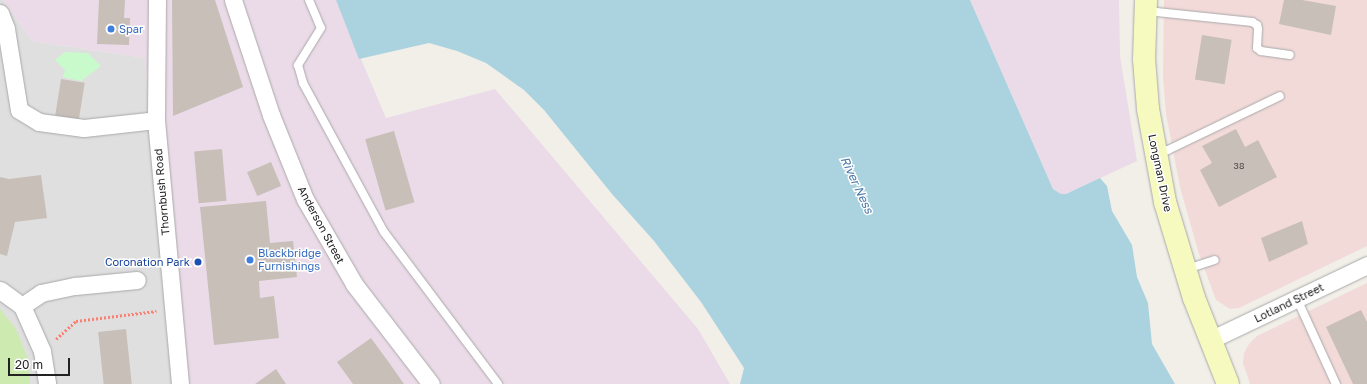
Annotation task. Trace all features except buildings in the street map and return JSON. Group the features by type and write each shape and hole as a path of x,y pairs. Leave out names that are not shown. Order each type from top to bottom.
{"street":[{"name":"Thornbush Road","path":"157,0 156,120 180,384"},
{"name":"Anderson Street","path":"233,0 271,115 305,199 354,284 431,384"},
{"name":"Longman Drive","path":"1145,5 1144,59 1148,109 1154,153 1164,202 1210,340 1228,384"},
{"path":"0,13 6,29 20,110 39,122 84,128 156,120"},
{"name":"Lotland Street","path":"1210,340 1367,265"},
{"path":"22,306 41,292 75,286 137,280"},
{"path":"0,290 22,306 42,351 47,384"}],"lane":[{"path":"309,0 321,28 298,65 303,82 384,232 498,384"},
{"path":"1145,5 1252,22 1257,25 1258,29 1257,48 1261,51 1290,56"},
{"path":"1154,153 1168,150 1280,96"},
{"path":"1186,270 1215,260"},
{"path":"1297,299 1336,384"}],"path":[{"path":"42,351 76,321 172,309"}],"shaded area":[{"path":"0,0 3,0 32,41 145,58 172,384 0,384"},
{"path":"3,0 336,0 386,118 495,89 698,329 730,384 172,384 145,58 32,41"},
{"path":"970,0 1119,0 1120,56 1137,161 1066,194 1061,194 1053,189"},
{"path":"1164,0 1367,0 1367,246 1239,308 1230,309 1216,300 1198,251 1180,187 1166,114 1163,77"},
{"path":"1367,283 1367,384 1250,384 1243,363 1244,353 1249,344 1257,336"}],"green space":[{"path":"65,52 88,53 101,66 81,81 63,77 65,70 55,60"},
{"path":"0,309 16,329 29,362 30,384 0,384"}],"water":[{"name":"River Ness","path":"336,0 970,0 1053,189 1061,194 1066,194 1100,178 1107,186 1112,211 1132,245 1137,277 1148,303 1152,344 1175,384 740,384 744,368 701,302 654,241 612,194 544,110 524,90 486,63 457,51 429,43 359,59"}],"place":[{"name":"Spar","path":"111,29"},
{"name":"Blackbridge Furnishings","path":"250,260"},
{"name":"Coronation Park","path":"198,262"}]}
